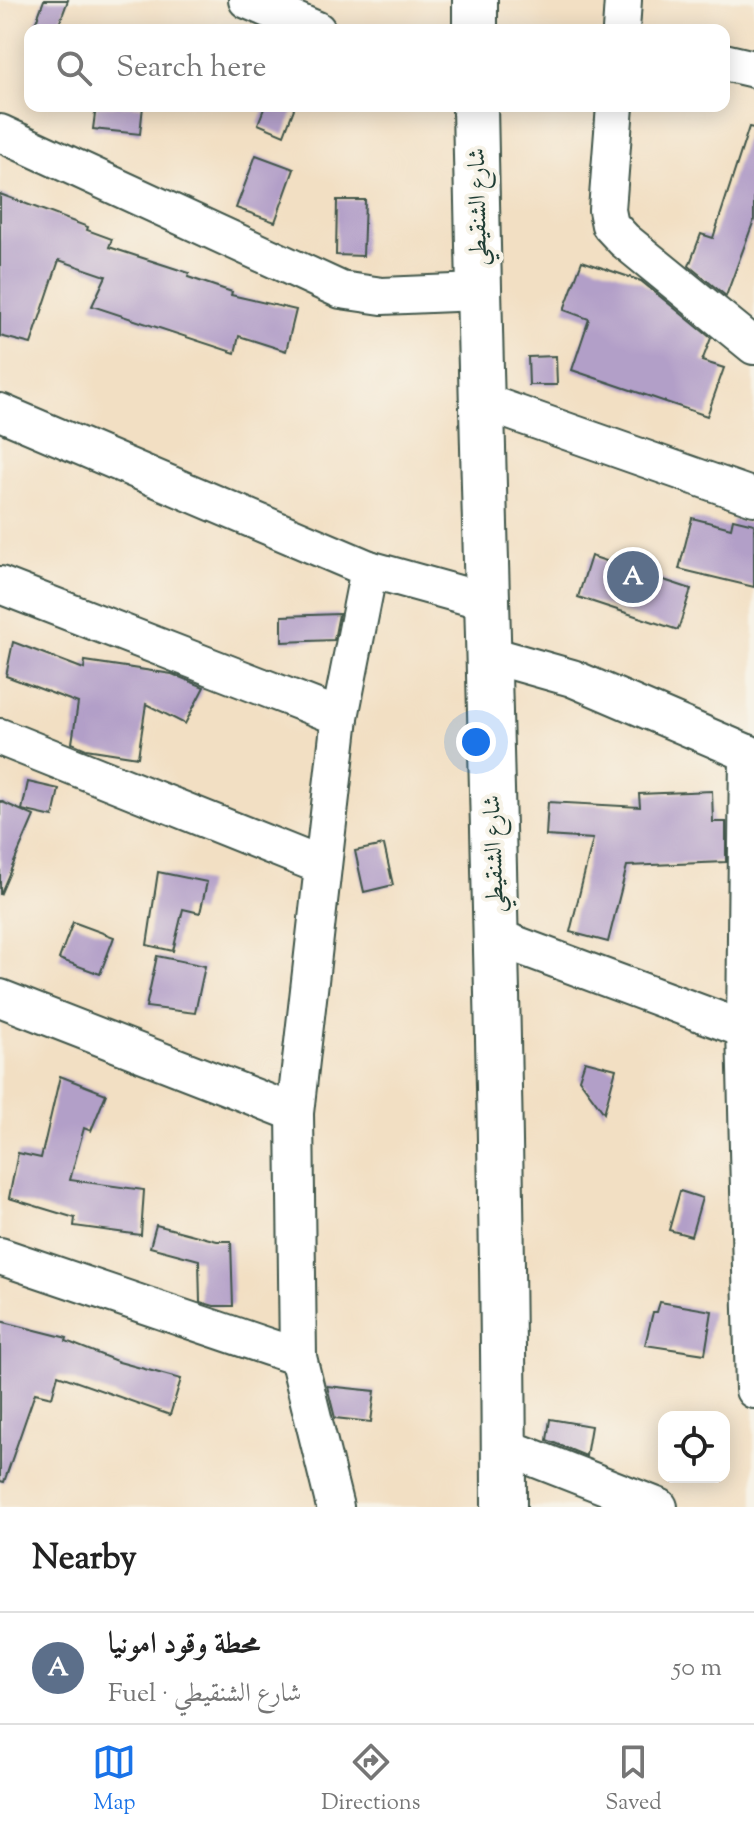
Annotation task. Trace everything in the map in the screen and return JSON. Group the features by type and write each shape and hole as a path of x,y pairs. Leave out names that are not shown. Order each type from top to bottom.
{"street":[{"path":"247,0 303,24"},
{"path":"475,0 475,24"},
{"path":"622,24 623,0"},
{"path":"730,63 754,69"},
{"name":"شارع الشنقيطي","path":"475,112 484,601 496,937 504,1507"},
{"path":"615,112 607,210 610,225 647,261 754,346"},
{"path":"0,133 341,290 382,296 478,292"},
{"path":"481,401 754,497"},
{"path":"0,412 369,569 484,601"},
{"path":"335,1507 298,1357 295,1113 340,717 369,569"},
{"path":"0,585 340,717"},
{"path":"487,654 572,678 751,754 749,1031 754,1390"},
{"path":"0,737 322,866"},
{"path":"496,937 749,1031"},
{"path":"0,998 295,1113"},
{"path":"0,1256 298,1357"},
{"path":"503,1446 659,1507"}],"building":[{"path":"44,0 68,0 59,24 35,24"},
{"path":"95,112 142,112 140,134 93,129"},
{"path":"263,112 293,112 284,135 258,124"},
{"path":"749,127 754,128 754,220 726,296 689,266 701,234 713,238"},
{"path":"256,155 294,169 275,222 236,208"},
{"path":"0,194 88,227 87,230 112,239 109,247 189,273 188,277 232,292 231,295 296,310 286,351 239,336 235,353 92,306 106,276 59,260 31,344 0,336"},
{"path":"337,200 365,200 363,256 336,255"},
{"path":"582,261 641,281 711,338 702,361 724,368 707,416 572,370 589,319 564,310"},
{"path":"556,356 557,385 529,385 528,357"},
{"path":"692,518 731,528 733,519 754,524 754,587 679,569"},
{"path":"591,556 691,589 678,630 578,597"},
{"path":"339,614 334,640 282,642 282,616"},
{"path":"13,642 84,669 85,661 172,674 204,687 185,724 146,704 138,757 86,749 72,743 78,703 6,676"},
{"path":"28,782 59,789 53,817 22,810"},
{"path":"712,791 713,822 726,822 726,862 627,866 608,942 570,932 593,839 546,836 548,802 640,807 639,794"},
{"path":"0,801 34,816 0,895"},
{"path":"384,845 393,885 364,892 355,851"},
{"path":"158,872 207,882 200,913 183,909 173,951 147,945"},
{"path":"73,922 114,937 100,974 59,959"},
{"path":"157,956 205,966 195,1013 146,1007"},
{"path":"585,1061 616,1069 604,1113 579,1079"},
{"path":"60,1076 106,1094 91,1131 84,1128 70,1180 144,1190 141,1235 74,1226 75,1218 9,1198 18,1153 41,1158"},
{"path":"680,1191 702,1198 691,1236 669,1230"},
{"path":"156,1225 217,1241 231,1241 233,1306 200,1302 199,1260 150,1247"},
{"path":"660,1302 712,1311 705,1354 645,1345 653,1312 657,1312"},
{"path":"0,1321 67,1338 66,1341 119,1362 181,1379 170,1415 58,1375 52,1397 35,1393 4,1482 0,1481"},
{"path":"327,1386 375,1391 371,1422 335,1418"},
{"path":"550,1419 591,1426 586,1456 547,1440"}],"place":[{"name":"محطة وقود امونيا","path":"633,577"}]}
